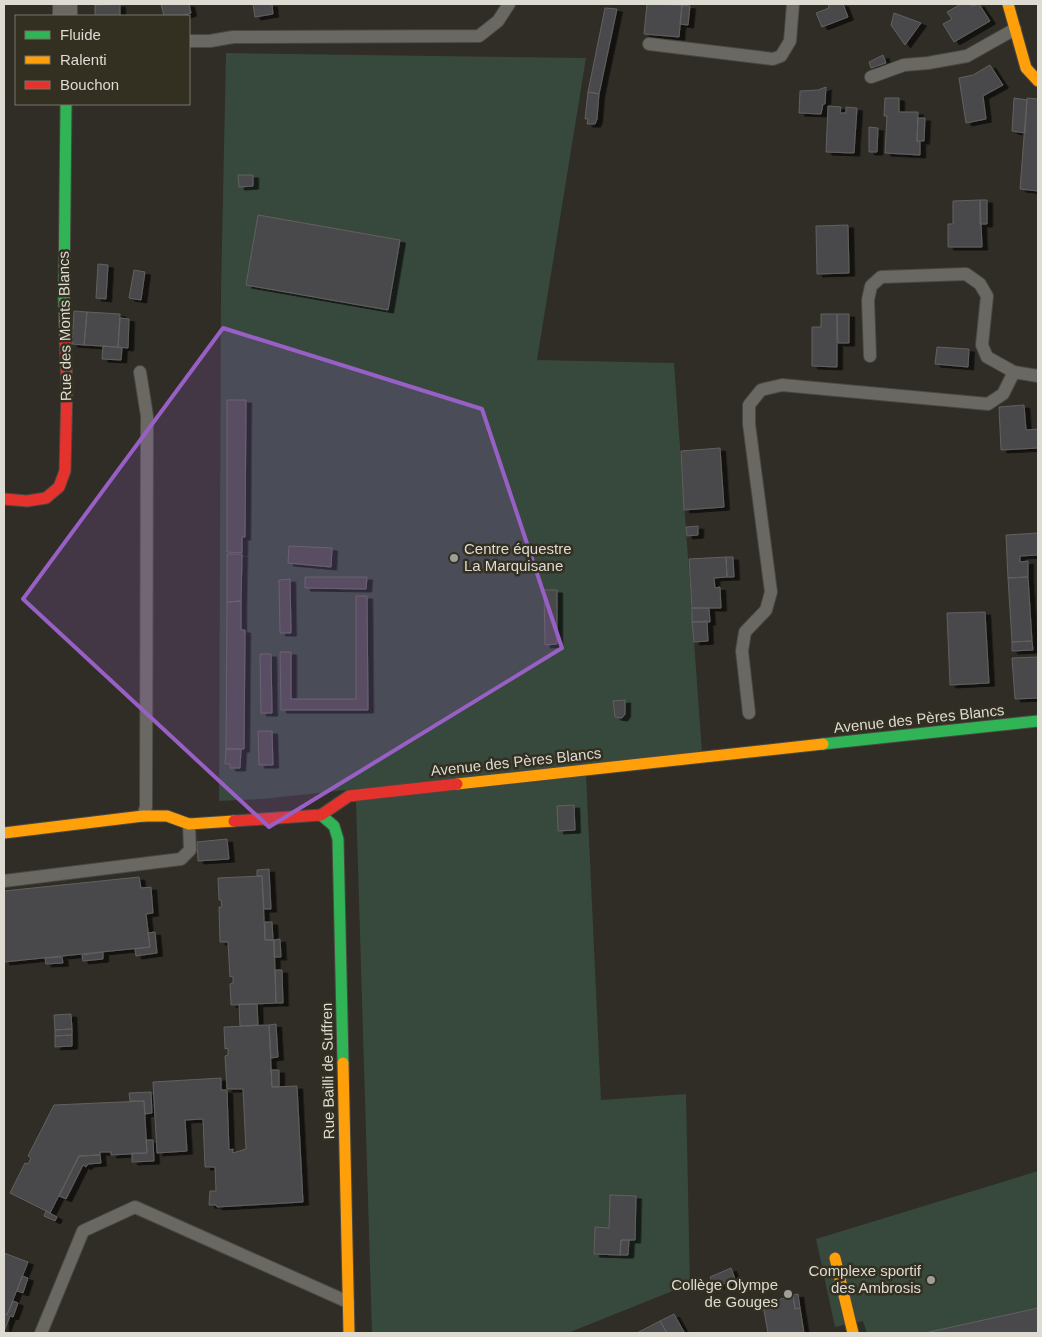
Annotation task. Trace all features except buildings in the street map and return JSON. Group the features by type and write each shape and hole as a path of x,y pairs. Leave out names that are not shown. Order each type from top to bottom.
{"street":[{"path":"1008,4 1026,68 1038,81"},
{"name":"Rue des Monts Blancs","path":"4,499 27,501 46,498 59,487 65,470 67,385 64,297 66,105"},
{"name":"Avenue des Pères Blancs","path":"4,833 143,816 167,816 189,824 320,815 349,796 1038,721"},
{"name":"Rue Bailli de Suffren","path":"320,815 334,826 338,839 349,1333"},
{"path":"835,1258 853,1333"}],"lane":[{"path":"190,41 210,41 233,37 479,36 498,21 509,4"},
{"path":"649,44 772,59 781,56 790,41 793,4"},
{"path":"871,77 904,65 967,56 1015,29"},
{"path":"870,356 868,300 871,286 881,276 966,274 980,284 987,296 982,345 987,356 1014,372 1038,376"},
{"path":"140,372 147,416 146,807 143,816"},
{"path":"748,714 742,651 745,632 766,610 771,592 749,424 749,405 761,390 782,385 988,404 1003,394 1014,372"},
{"path":"4,881 181,860 190,850 189,824"},
{"path":"41,1333 83,1231 135,1207 348,1302"}],"highlighted area":[{"path":"223,328 482,409 562,648 269,827 23,599"}],"green space":[{"name":"Centre équestre La Marquisane","path":"226,53 586,58 537,360 674,363 702,752 262,799 219,801 221,291"},
{"path":"586,774 601,1100 686,1094 690,1284 568,1333 372,1333 356,801"},
{"name":"Complexe sportif des Ambrosis","path":"1038,1171 1038,1333 867,1333 863,1321 835,1327 816,1239"}],"traffic: fast":[{"path":"65,338 66,105"},
{"path":"823,744 1038,721"},
{"path":"321,815 334,826 338,839 343,1063"}],"traffic: slow":[{"path":"1008,4 1026,68 1038,81"},
{"path":"457,784 823,744"},
{"path":"4,833 143,816 167,816 189,824 234,821"},
{"path":"343,1063 349,1333"},
{"path":"835,1258 853,1333"}],"traffic: jam":[{"path":"4,499 27,501 46,498 59,487 65,471 67,385 65,338"},
{"path":"234,821 321,815 349,796 457,784"}],"place":[{"name":"Centre équestre La Marquisane","path":"454,558"},
{"name":"Complexe sportif des Ambrosis","path":"931,1280"},
{"name":"Collège Olympe de Gouges","path":"788,1294"}]}
